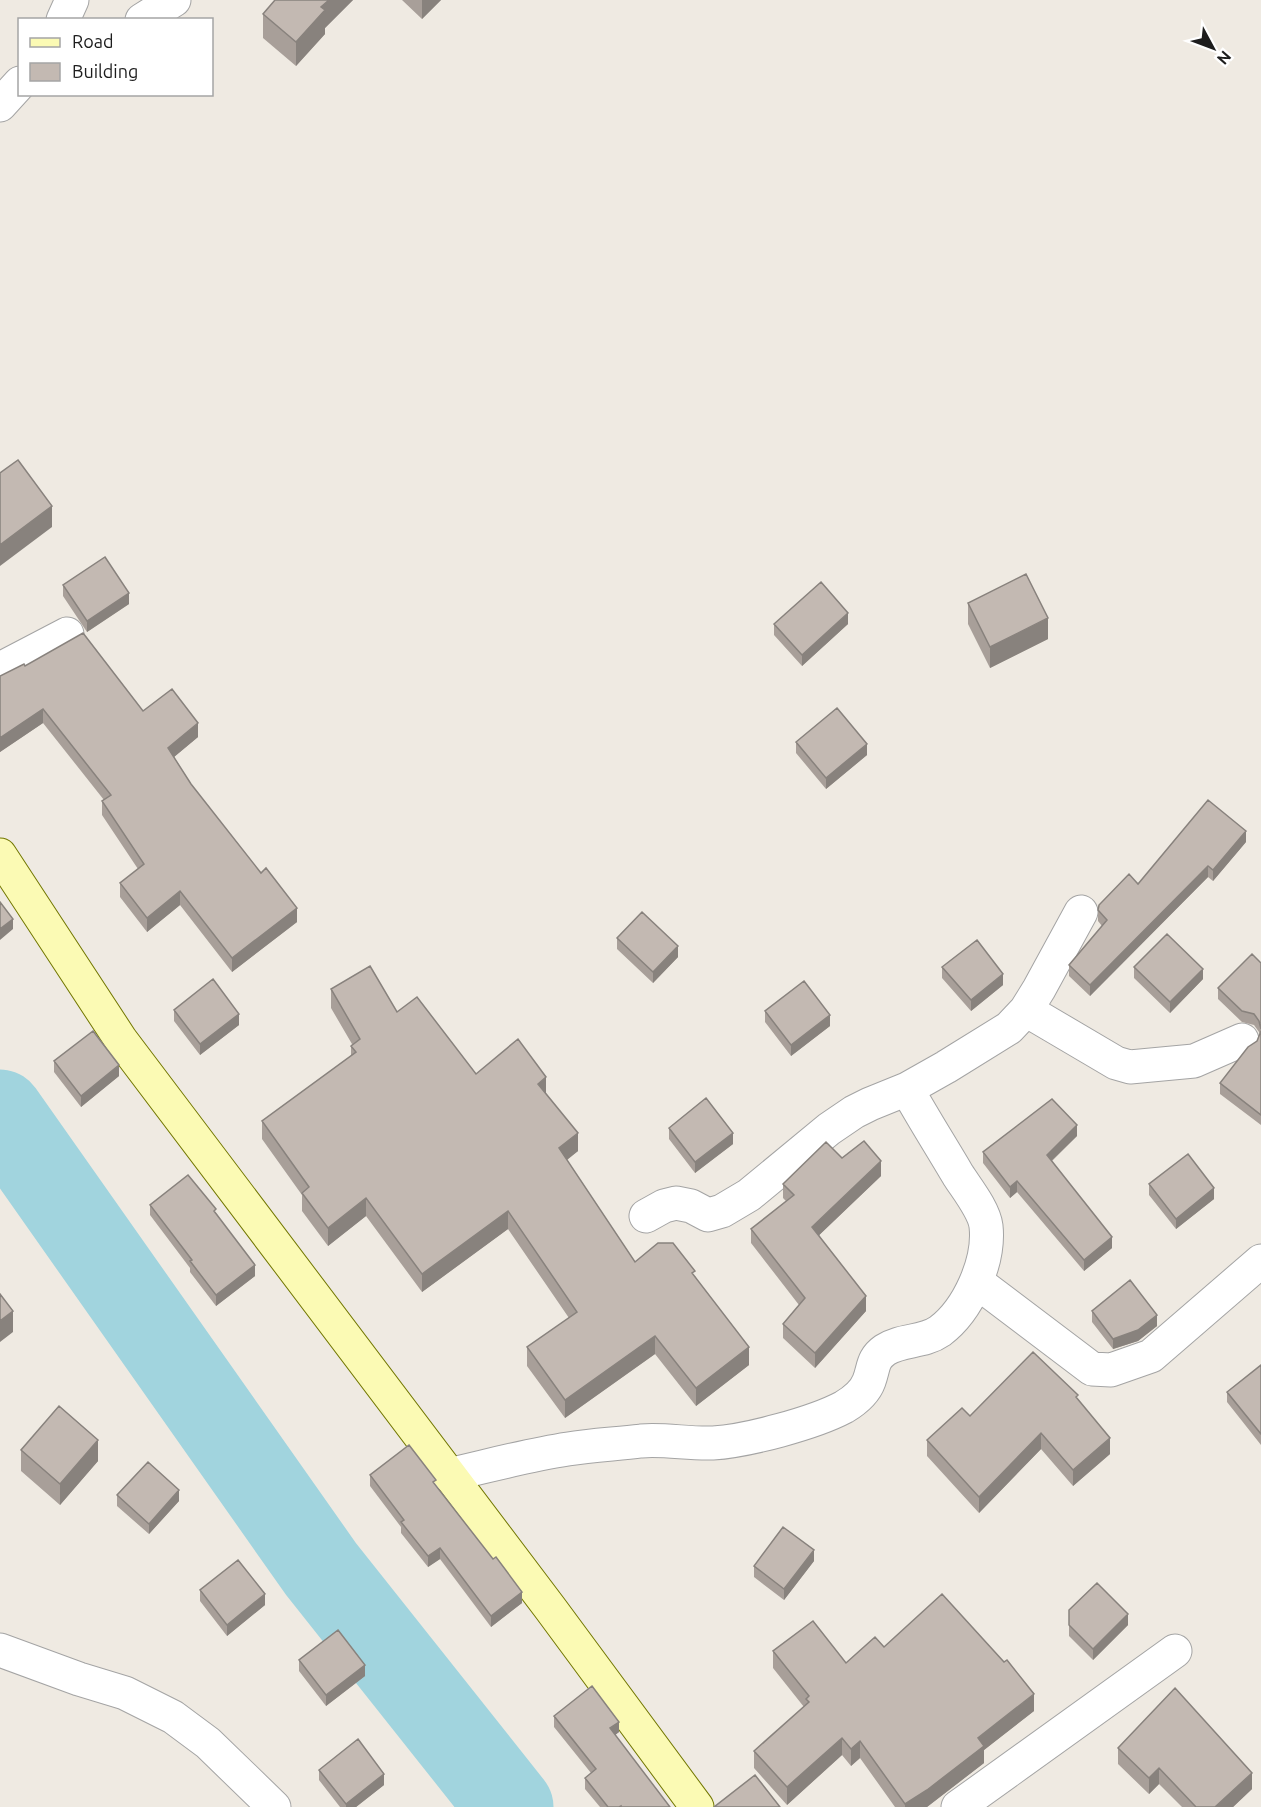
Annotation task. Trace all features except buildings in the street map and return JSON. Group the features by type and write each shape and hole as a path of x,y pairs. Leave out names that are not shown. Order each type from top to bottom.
{"street":[{"path":"64,18 72,0"},
{"path":"145,18 174,0"},
{"path":"0,105 18,85"},
{"path":"0,669 67,634"},
{"path":"0,855 121,1040 697,1807"},
{"path":"646,1216 664,1206 676,1203 691,1206 708,1215 722,1211 749,1195 837,1123 870,1104 907,1089 1009,1028 1026,1010 1081,912"},
{"path":"1026,1010 1116,1063 1130,1067 1194,1060 1242,1040"},
{"path":"448,1475 567,1449 655,1440 731,1442 822,1417 853,1401 862,1392 869,1383 873,1364 881,1353 897,1344 920,1341 939,1331 954,1317 977,1282 985,1248 986,1225 978,1206 907,1089"},
{"path":"977,1282 1092,1369 1111,1370 1151,1356 1261,1262"},
{"path":"0,1650 125,1693 173,1717 208,1743 274,1807"},
{"path":"958,1807 1175,1651"}],"waterway":[{"path":"0,1113 321,1569 510,1807"}]}
